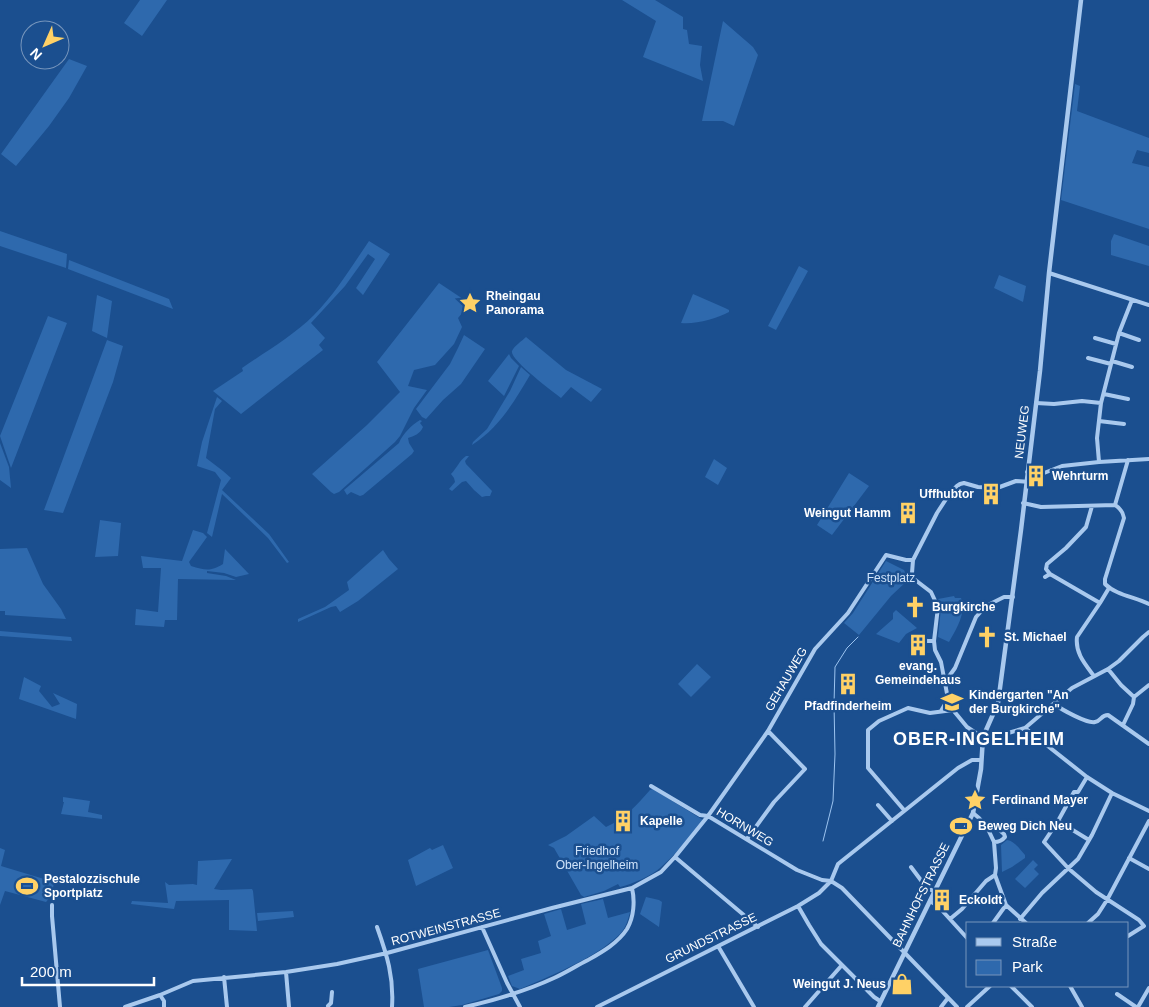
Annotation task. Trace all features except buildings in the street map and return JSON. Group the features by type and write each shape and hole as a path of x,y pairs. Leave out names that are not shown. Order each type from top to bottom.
{"street":[{"name":"NEUWEG","path":"981,760 983,737 998,703 1013,597 1082,0"},
{"path":"1049,273 1149,305"},
{"path":"1099,462 1097,438 1101,404 1116,344 1132,300"},
{"path":"1120,333 1139,340"},
{"path":"1095,338 1116,344"},
{"path":"1088,358 1132,367"},
{"path":"1104,394 1128,399"},
{"path":"1036,403 1054,404 1082,401 1101,404"},
{"path":"1099,421 1124,424"},
{"path":"1114,505 1128,460"},
{"path":"1027,472 1044,472 1062,466 1099,462 1149,460"},
{"path":"1044,472 1034,480 1026,482 1016,481 997,488 978,487 964,483 956,486 938,513 913,560 912,573 914,579 932,592 938,607 934,641 935,650 941,662 948,699 953,710 970,730 983,737 992,738 1025,728 1072,688 1119,661 1149,632"},
{"path":"1023,503 1041,507 1114,505 1122,511 1124,518 1105,578 1105,584 1117,592 1149,604"},
{"path":"1092,506 1086,527 1047,564 1046,569 1050,574 1100,603"},
{"name":"GEHAUWEG","path":"708,816 768,731 815,649 848,614 886,555 913,560"},
{"path":"1045,577 1050,574"},
{"path":"1094,676 1080,657 1076,641 1109,588"},
{"path":"945,682 955,668 976,617 986,606 1004,597 1013,597"},
{"path":"918,638 934,641"},
{"path":"1108,669 1134,697"},
{"path":"1122,724 1134,697 1149,686"},
{"path":"941,711 948,699"},
{"path":"1054,704 1071,714 1091,722 1096,722 1106,715 1149,744"},
{"path":"904,810 868,768 868,730 879,721 908,708 930,713 953,710"},
{"path":"1025,728 1087,777 1112,793 1149,811"},
{"path":"746,839 774,802 805,769 768,731"},
{"path":"831,882 838,864 904,810 958,768 972,760 981,760"},
{"name":"BAHNHOFSTRASSE","path":"878,1007 972,812 981,770 981,760"},
{"path":"1087,777 1078,792 1074,792 1044,842 1069,869 1096,892 1139,920 1144,926 1129,935"},
{"name":"HORNWEG","path":"651,786 700,815 708,816 797,870 842,888 957,1007"},
{"path":"1020,919 1042,893 1078,859 1112,793"},
{"path":"878,805 892,821"},
{"path":"972,812 988,828 994,842 995,875 1006,905 1024,922"},
{"name":"ROTWEINSTRASSE","path":"125,1007 193,981 286,972 337,964 387,953 632,888 661,872 708,816"},
{"path":"1058,821 1089,840"},
{"path":"1089,922 1098,914 1107,900 1149,821"},
{"path":"988,828 997,828 1004,834 1004,838 994,842"},
{"path":"675,857 758,926"},
{"path":"1129,858 1149,869"},
{"path":"911,867 926,887 934,892"},
{"path":"950,919 962,909 986,880 995,875"},
{"name":"GRUNDSTRASSE","path":"597,1007 798,906 820,893 831,882"},
{"path":"465,1007 512,994 552,979 614,944 630,924 633,903 632,888"},
{"path":"930,901 938,906 966,937"},
{"path":"52,905 60,1007"},
{"path":"994,922 1006,905"},
{"path":"798,906 821,944 880,1001"},
{"path":"377,927 387,953 393,989 392,1007"},
{"path":"482,927 512,994 520,1007"},
{"path":"718,946 752,1006"},
{"path":"806,1007 842,965"},
{"path":"286,972 289,1007"},
{"path":"224,977 227,1007"},
{"path":"967,1007 989,987"},
{"path":"1013,987 1032,1007"},
{"path":"1071,987 1082,1007"},
{"path":"1117,994 1137,1007 1149,988"},
{"path":"324,1007 328,1007 331,1003 332,992"},
{"path":"160,995 164,1001 164,1007"},
{"path":"941,1007 948,998"}],"green space":[{"path":"140,0 167,0 142,36 124,23"},
{"path":"622,0 655,0 683,17 683,29 687,30 689,44 702,46 700,65 703,81 643,57 656,21"},
{"path":"723,21 753,47 758,55 734,126 723,121 702,121"},
{"path":"70,59 87,66 69,98 16,166 1,154 61,70 70,70"},
{"path":"1075,84 1080,86 1077,111 1149,138 1149,153 1137,150 1132,163 1149,167 1149,229 1061,200"},
{"path":"0,231 67,254 66,268 0,246"},
{"path":"1114,234 1149,246 1149,266 1111,255 1111,241"},
{"path":"369,241 390,254 363,295 356,288 375,259 368,254 345,286 311,323 325,338 319,345 323,350 241,414 213,391 243,371 242,368 306,323 336,289"},
{"path":"69,260 169,299 173,309 68,269"},
{"path":"799,266 808,271 776,330 768,326"},
{"path":"999,275 1026,286 1023,302 994,288"},
{"path":"439,283 463,299 464,311 458,318 462,327 454,344 435,365 414,370 408,386 427,390 414,408 400,436 339,492 334,494 312,474 367,425 400,392 377,362"},
{"path":"693,294 729,310 729,312 706,321 681,323"},
{"path":"97,295 112,301 107,338 92,331"},
{"path":"48,316 67,323 11,468 0,436"},
{"path":"464,335 485,349 461,384 426,419 416,409 450,364"},
{"path":"526,337 566,370 602,389 591,402 571,387 561,398 532,375 513,355 513,349"},
{"path":"107,340 123,346 113,382 63,513 44,510"},
{"path":"509,354 519,366 504,396 488,381"},
{"path":"521,367 530,375 518,395 490,431 472,445 487,429 510,391"},
{"path":"217,397 222,401 215,409 206,458 231,478 222,490 269,534 289,562 287,563 268,538 222,494 212,537 207,533 221,480 215,472 197,466 202,442"},
{"path":"420,420 422,421 420,423 423,427 422,429 417,434 408,438 414,451 412,454 363,495 360,496 351,492 347,495 344,490 399,443 408,430"},
{"path":"0,443 9,467 11,488 0,480"},
{"path":"466,456 469,456 465,461 466,464 492,491 490,496 482,497 466,481 462,482 452,491 449,489 455,482 451,474"},
{"path":"714,459 727,468 718,485 705,477"},
{"path":"849,473 869,486 832,535 817,525"},
{"path":"100,520 121,523 118,556 95,557"},
{"path":"193,530 203,533 207,537 189,562 191,566 207,570 218,567 223,564 225,549 249,574 236,577 207,571 207,573 226,576 236,580 178,579 177,620 165,620 164,627 135,625 136,609 158,612 161,568 143,568 141,556 182,561"},
{"path":"27,548 43,584 66,619 5,615 5,611 0,611 0,549"},
{"path":"383,550 398,569 358,601 340,612 336,606 331,607 298,622 298,619 325,607 349,590 347,582"},
{"name":"Festplatz","path":"886,561 904,570 908,580 891,596 859,635 844,623 853,613"},
{"path":"954,596 955,598 961,598 963,609 960,621 949,642 938,637 941,608 938,599"},
{"path":"896,610 917,628 906,634 899,643 876,634 893,619 893,613"},
{"path":"0,631 71,637 72,641 0,636"},
{"path":"697,664 711,677 691,697 678,684"},
{"path":"24,677 41,686 39,691 52,707 60,704 53,693 77,704 76,719 19,699"},
{"name":"Friedhof Ober-Ingelheim","path":"653,789 703,820 666,863 647,877 620,887 618,884 604,891 584,897 581,895 554,848 548,845 566,836 594,816 606,827 613,824"},
{"path":"63,797 90,801 88,812 102,815 102,819 61,814 64,802"},
{"path":"1007,840 1017,846 1025,855 1025,858 1002,872 1001,845"},
{"path":"443,845 453,868 416,886 408,860 430,848 432,850"},
{"name":"Pestalozzischule Sportplatz","path":"0,848 5,850 1,866 54,882 52,895 46,902 5,891 0,905"},
{"path":"232,859 214,889 252,889 257,931 229,930 229,900 176,901 174,909 131,904 132,901 168,903 165,882 169,885 197,885 198,861"},
{"path":"1033,860 1038,865 1034,869 1039,874 1025,888 1015,879"},
{"path":"646,897 662,902 659,927 640,914"},
{"path":"603,899 608,918 630,912 626,926 619,935 603,948 583,960 520,989 512,986 508,976 524,970 521,959 541,953 538,941 551,936 544,914 561,909 567,930 586,924 581,904"},
{"path":"293,911 294,917 258,921 257,913"},
{"path":"488,950 502,988 499,994 462,1005 424,1007 418,969"}],"waterway":[{"path":"823,841 833,801 835,667 847,648 858,637"}],"place":[{"name":"Rheingau Panorama","path":"470,303"},
{"name":"Wehrturm","path":"1036,476"},
{"name":"Uffhubtor","path":"991,494"},
{"name":"Weingut Hamm","path":"908,513"},
{"name":"Burgkirche","path":"915,607"},
{"name":"St. Michael","path":"987,637"},
{"name":"evang. Gemeindehaus","path":"918,645"},
{"name":"Pfadfinderheim","path":"848,684"},
{"name":"Kindergarten \"An der Burgkirche\"","path":"952,702"},
{"name":"Ferdinand Mayer","path":"975,800"},
{"name":"Kapelle","path":"623,821"},
{"name":"Beweg Dich Neu","path":"961,826"},
{"name":"Pestalozzischule Sportplatz","path":"27,886"},
{"name":"Eckoldt","path":"942,900"},
{"name":"Weingut J. Neus","path":"902,984"}],"district":[{"name":"OBER-INGELHEIM","path":"979,739"}]}
